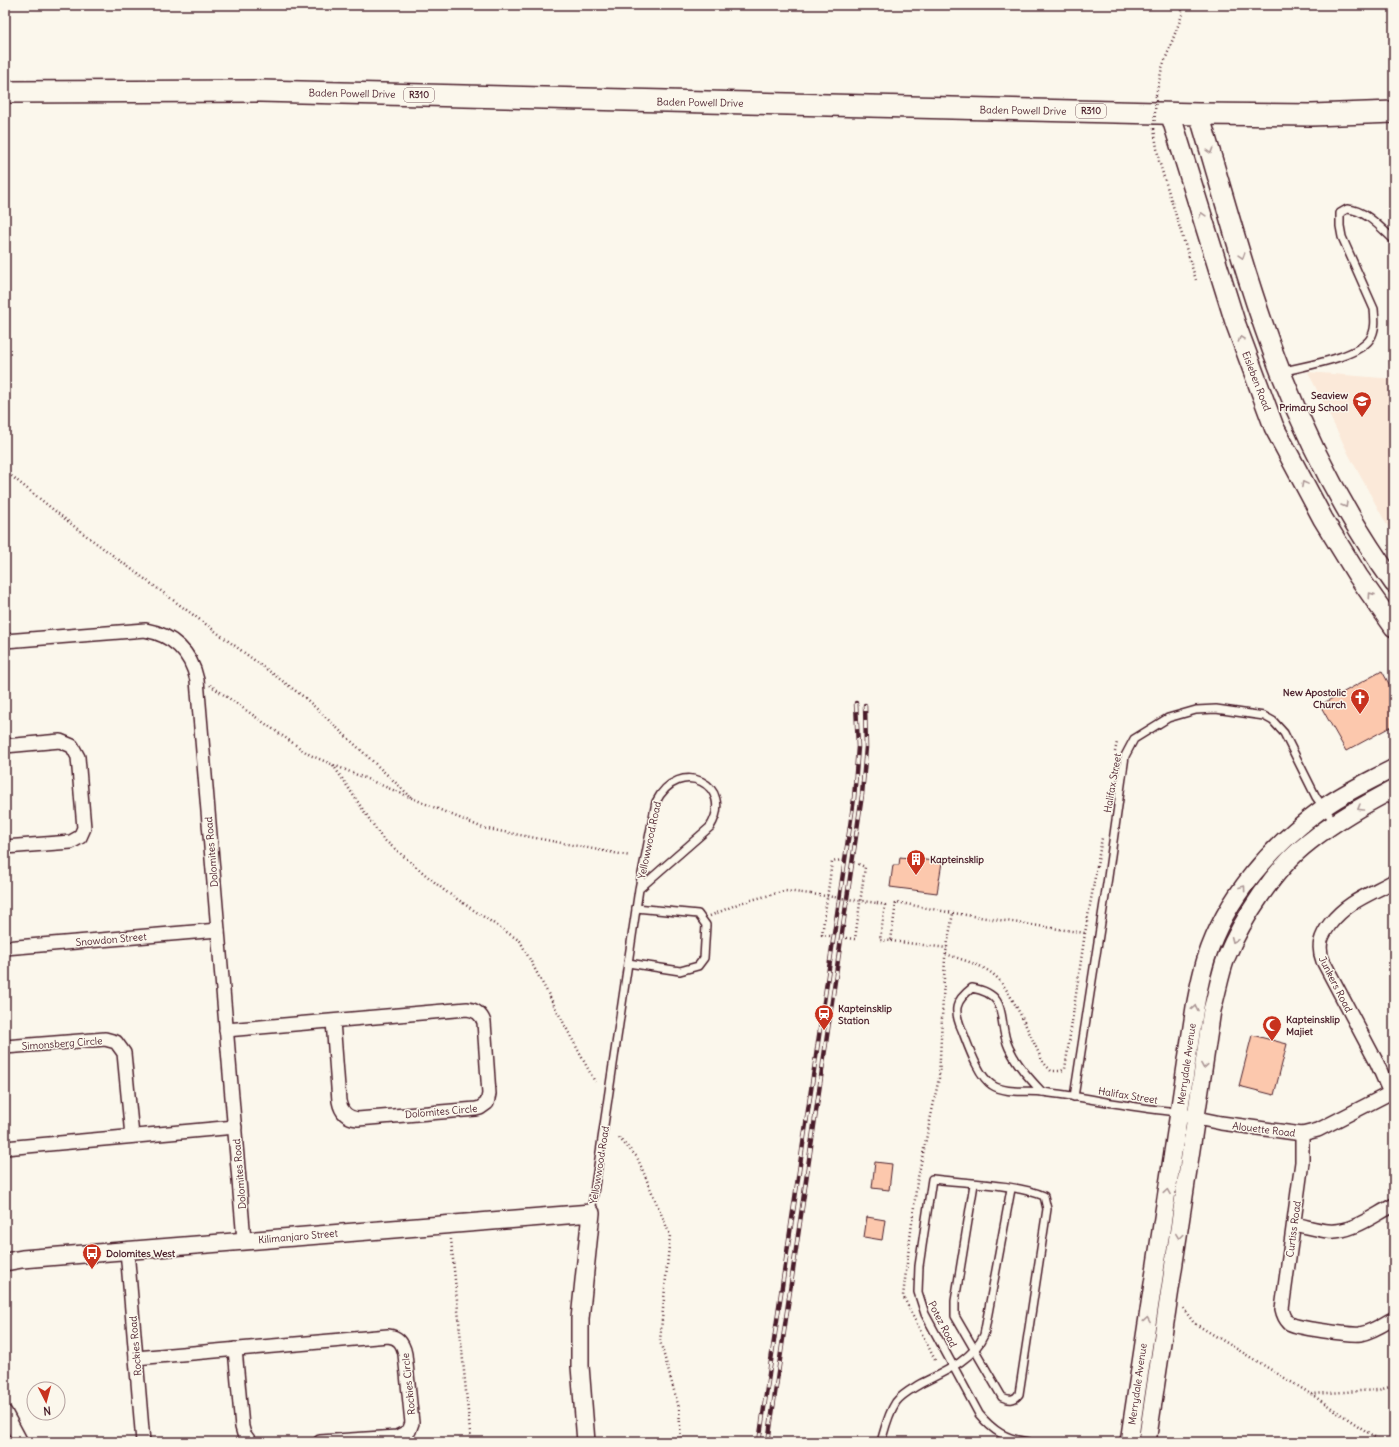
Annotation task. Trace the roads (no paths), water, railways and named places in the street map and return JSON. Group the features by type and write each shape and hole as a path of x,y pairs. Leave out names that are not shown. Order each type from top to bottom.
{"main road":[{"name":"Baden Powell Drive","path":"5,92 267,91 1199,114 1305,115 1394,112"},
{"name":"Eisleben Road","path":"1170,113 1235,322 1274,427 1327,525 1358,576 1394,627"},
{"path":"1199,114 1264,328 1280,372 1299,417 1328,475 1360,530 1394,583"}],"street":[{"name":"Dolomites Road","path":"5,641 135,630 155,632 173,641 187,655 195,671 244,1240"},
{"path":"5,746 60,741 72,746 78,758 84,828 80,838 71,842 5,847"},
{"name":"Merrydale Avenue","path":"1129,1442 1195,1007 1206,959 1220,926 1240,892 1266,856 1292,832 1324,808 1394,768"},
{"name":"Merrydale Avenue","path":"1147,1442 1212,1010 1226,959 1235,937 1264,891 1293,857 1308,842 1335,823 1394,789"},
{"name":"Junkers Road","path":"1392,1092 1323,961 1319,950 1323,934 1340,911 1351,903 1393,883"},
{"name":"Snowdon Street","path":"5,948 218,930"},
{"name":"Dolomites Circle","path":"226,1030 333,1020 468,1009 476,1011 484,1022 489,1094 487,1103 480,1108 358,1119 349,1116 342,1110 339,1101 333,1020"},
{"name":"Simonsberg Circle","path":"5,1047 105,1039 116,1042 124,1053 132,1136"},
{"name":"Alouette Road","path":"1179,1114 1221,1124 1302,1134 1318,1130 1392,1092"},
{"path":"5,1148 235,1127"},
{"name":"Curtiss Road","path":"1302,1134 1302,1162 1282,1309 1284,1317 1289,1323 1300,1327 1360,1334 1394,1318"},
{"path":"1294,1224 1328,1231 1343,1230 1354,1226 1394,1205"},
{"name":"Kilimanjaro Street","path":"5,1262 22,1259 244,1240 591,1213"},
{"name":"Yellowwood Road","path":"586,1442 580,1366 580,1319 591,1213"},
{"name":"Rockies Road","path":"127,1250 143,1442"},
{"name":"Rockies Circle","path":"136,1358 388,1336 399,1339 405,1354 412,1423 409,1430 397,1437 320,1442"},
{"path":"235,1349 242,1427 244,1434 250,1442"},
{"path":"5,1412 21,1442"}],"lane":[{"path":"1280,372 1353,352 1365,345 1373,334 1375,321 1374,309 1342,237 1340,213 1347,209 1361,213 1372,219 1394,240"},
{"name":"Halifax Street","path":"1074,1097 1125,756 1134,739 1168,718 1196,710 1216,709 1264,716 1273,721 1284,732 1316,797 1335,823"},
{"name":"Yellowwood Road","path":"591,1213 636,908 639,889 654,809 659,796 669,785 681,779 695,778 705,783 713,793 717,807 716,814 710,827 639,889"},
{"path":"628,963 680,971 698,966 704,958 706,925 698,914 690,912 636,908"},
{"name":"Halifax Street","path":"1042,1092 1020,1069 1008,1046 1001,1009 996,998 986,990 972,988 963,995 957,1003 958,1022 985,1079 991,1085 1003,1089 1042,1092 1170,1111 1179,1114"},
{"name":"Potez Road","path":"974,1184 932,1179 918,1266 918,1292 925,1314 979,1414 990,1426 1010,1439 1028,1442"},
{"path":"974,1184 1035,1192 1044,1196 1047,1209 1019,1394 1017,1398 1012,1400 1002,1397 958,1322 954,1308 974,1184"},
{"path":"881,1442 890,1412 897,1401 908,1391 954,1366 975,1350 984,1335 1011,1189"}],"railway":[{"path":"759,1442 854,799 858,747 856,703"},
{"path":"768,1442 862,795 866,747 865,705"}],"place":[{"name":"Seaview Primary School","path":"1362,418"},
{"name":"New Apostolic Church","path":"1360,715"},
{"name":"Kapteinsklip","path":"916,876"},
{"name":"Kapteinsklip Station","path":"824,1031"},
{"name":"Kapteinsklip Majiet","path":"1272,1042"},
{"name":"Dolomites West","path":"92,1270"}]}
